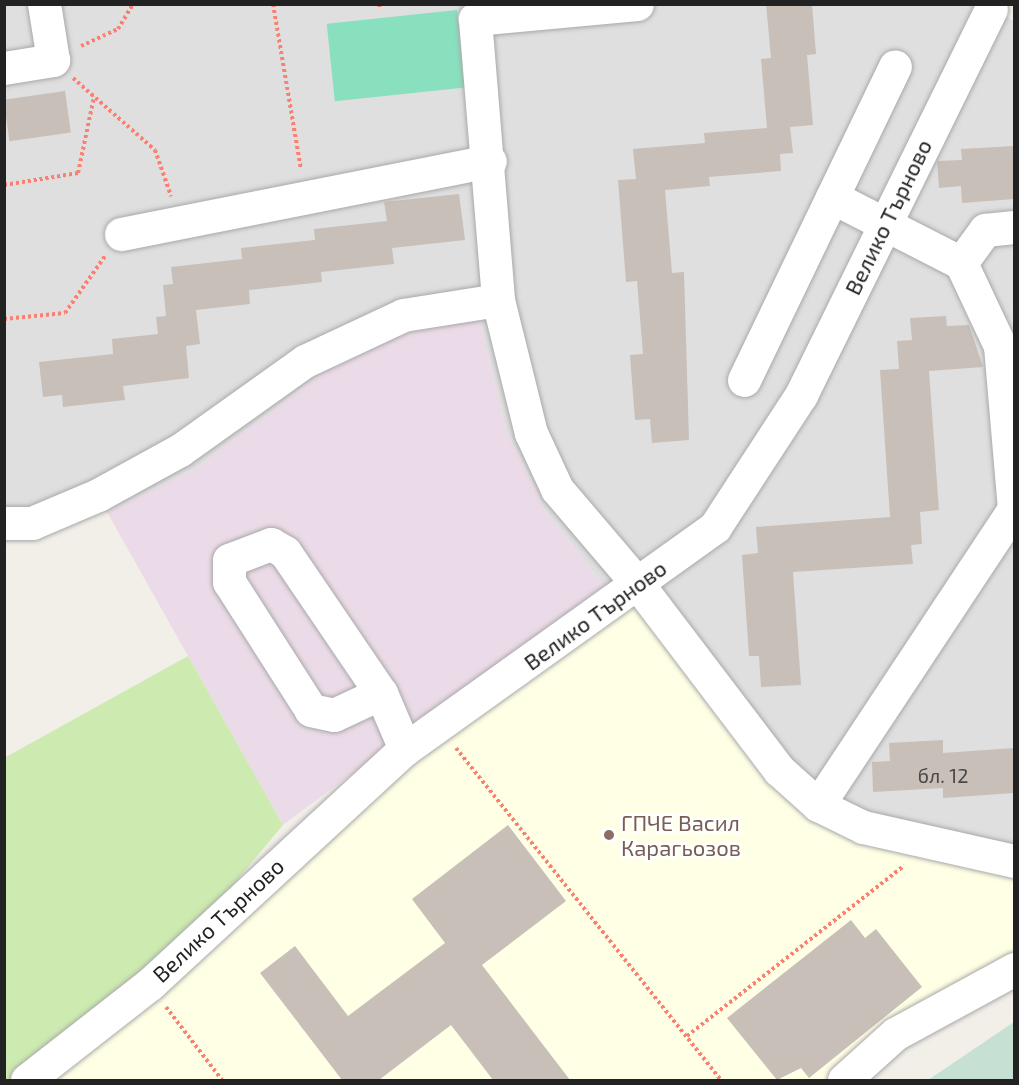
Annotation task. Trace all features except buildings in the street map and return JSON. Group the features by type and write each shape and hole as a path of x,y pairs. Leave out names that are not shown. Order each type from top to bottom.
{"street":[{"path":"4,68 53,60 44,4"},
{"path":"636,4 475,19 490,161 498,300 531,433 557,489 637,584 779,770 818,805 863,826 1014,861"},
{"name":"Велико Търново","path":"27,1080 150,984 405,749 440,728 715,527 801,395 885,223 996,12"},
{"path":"744,380 895,66"},
{"path":"122,234 490,161"},
{"path":"818,805 1014,509 1007,344 961,263 832,197"},
{"path":"961,263 984,230 1014,227"},
{"path":"4,523 32,523 98,495 180,450 305,361 403,315 498,300"},
{"path":"381,693 334,715 311,710 230,582 230,560 271,544 285,552 381,693 405,749"},
{"path":"844,1080 895,1034 1014,969"}],"path":[{"path":"133,4 118,28 53,60 155,150 180,222"},
{"path":"273,4 306,198"},
{"path":"4,185 78,172 94,97"},
{"path":"4,319 65,313 122,234"},
{"path":"440,728 721,1080"},
{"path":"687,1036 934,843"},
{"path":"150,984 222,1080"}],"shaded area":[{"path":"981,4 1014,21 1014,861 863,827 604,586 545,510 506,430 480,320 406,326 328,369 197,467 107,512 5,523 5,5"},
{"path":"480,320 506,430 545,510 604,586 283,825 107,512 197,467 328,369 406,326"},
{"name":"ГПЧЕ Васил Карагьозов","path":"637,583 818,805 1014,863 1014,962 839,1080 27,1080 440,727"},
{"path":"1014,1022 1014,1080 928,1080"}],"green space":[{"path":"457,10 465,88 335,101 327,24"},
{"path":"188,656 283,825 150,984 27,1080 5,1080 4,758"}],"place":[{"name":"ГПЧЕ Васил Карагьозов","path":"609,835"}]}
